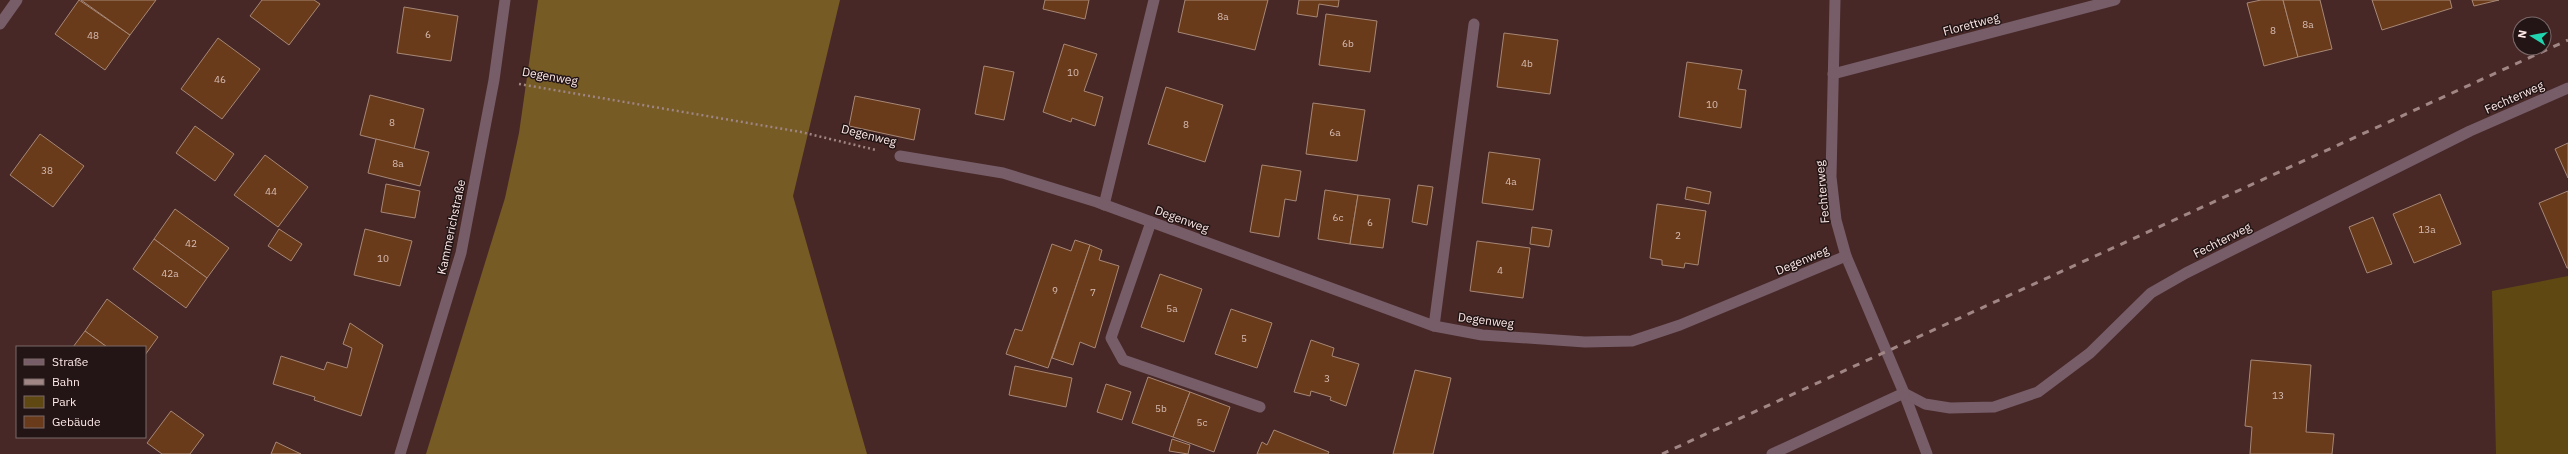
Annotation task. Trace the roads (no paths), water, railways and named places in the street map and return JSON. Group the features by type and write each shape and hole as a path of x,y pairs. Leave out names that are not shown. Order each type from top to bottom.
{"street":[{"path":"0,24 17,0"},
{"name":"Kammerichstraße","path":"400,454 461,253 494,80 505,0"},
{"path":"1104,204 1154,0"},
{"name":"Fechterweg","path":"1835,0 1831,177 1836,220 1846,256 1904,393 1925,404 1950,408 1994,407 2038,392 2090,353 2152,293 2186,273 2470,131 2568,88"},
{"name":"Florettweg","path":"1833,74 2115,0"},
{"path":"1434,326 1474,24"},
{"name":"Degenweg","path":"900,156 1003,173 1104,204 1434,326 1482,334 1585,342 1632,341 1680,325 1846,256"},
{"path":"1151,222 1111,338 1123,360 1260,407"},
{"path":"1772,454 1904,393 1927,454"}],"railway":[{"path":"1662,454 2568,40"}]}
